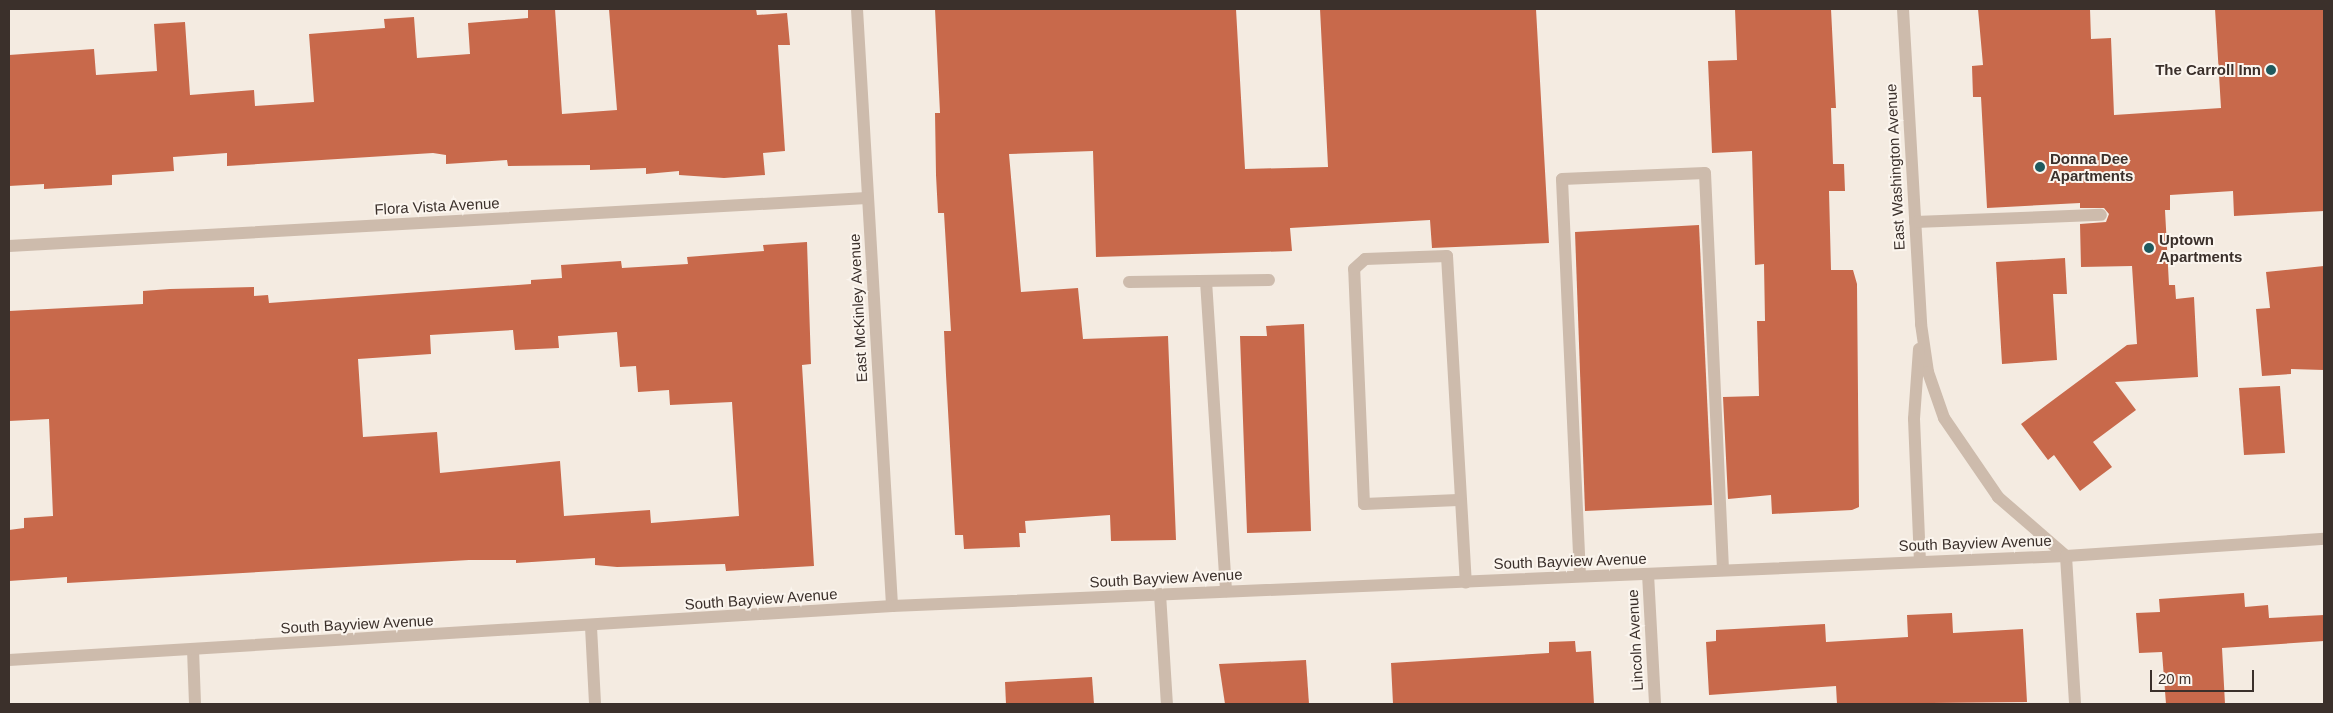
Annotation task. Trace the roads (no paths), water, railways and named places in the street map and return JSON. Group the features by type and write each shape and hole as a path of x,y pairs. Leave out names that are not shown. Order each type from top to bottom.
{"street":[{"name":"East McKinley Avenue","path":"857,9 892,606"},
{"name":"East Washington Avenue","path":"1903,9 1921,324 1928,372 1944,418 1969,459 1998,498 2066,556"},
{"path":"1580,576 1562,179 1705,173 1723,570"},
{"name":"Flora Vista Avenue","path":"9,246 867,198"},
{"path":"1915,222 2101,215"},
{"path":"1458,500 1364,504 1354,270 1365,260 1447,256 1458,500 1466,582"},
{"path":"1129,282 1269,280"},
{"path":"1206,281 1226,592"},
{"name":"East Washington Avenue","path":"1920,560 1914,419 1921,324"},
{"name":"South Bayview Avenue","path":"9,660 591,627 892,606 1648,574 1920,560 2066,556 2324,539"},
{"path":"2066,556 2075,704"},
{"name":"Lincoln Avenue","path":"1648,574 1655,704"},
{"path":"1160,594 1166,704"},
{"path":"591,627 595,704"},
{"path":"193,649 195,704"}],"place":[{"name":"The Carroll Inn","path":"2271,70"},
{"name":"Donna Dee Apartments","path":"2040,167"},
{"name":"Uptown Apartments","path":"2149,248"}]}
